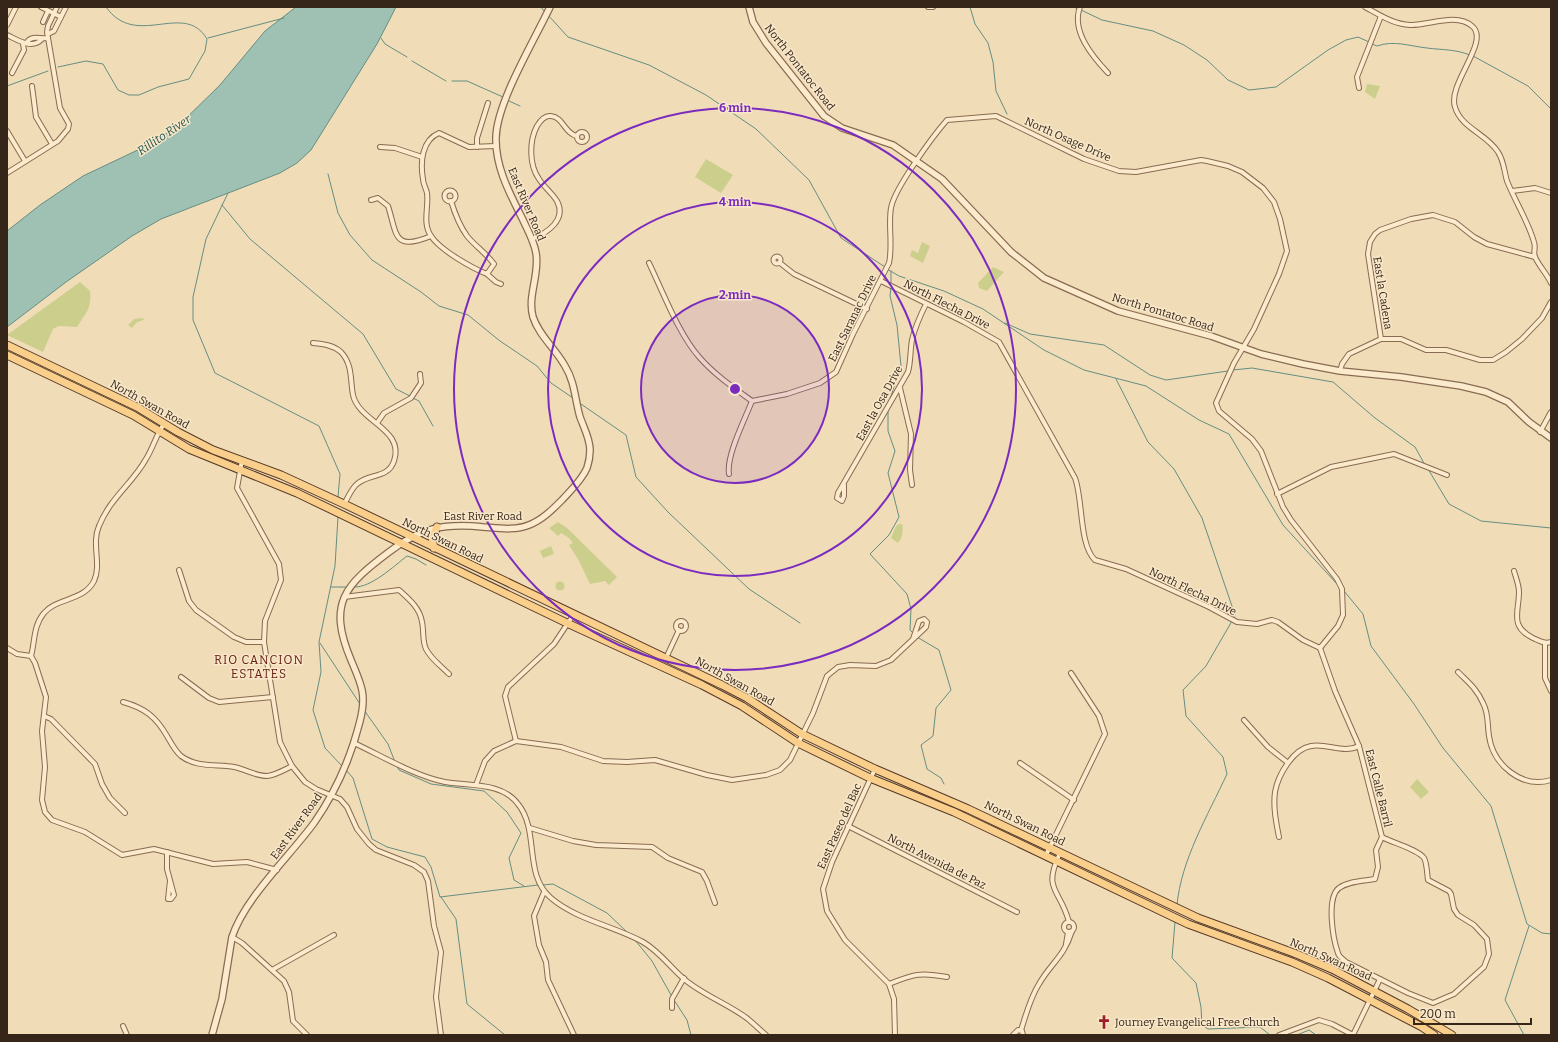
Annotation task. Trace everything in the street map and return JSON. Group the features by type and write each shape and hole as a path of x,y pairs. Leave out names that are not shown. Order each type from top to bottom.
{"main road":[{"name":"North Swan Road","path":"7,345 137,407 164,424 213,450 242,460 344,504 666,658 743,696 802,734 874,769 968,809 1198,918 1314,961 1408,1009 1452,1035"},
{"name":"North Swan Road","path":"7,355 133,415 190,449 297,493 569,624 702,685 742,706 798,743 870,778 954,812 1188,924 1292,962 1370,1000 1434,1035"},
{"path":"434,548 432,538 437,527"}],"street":[{"path":"7,25 16,7"},
{"path":"7,173 63,136 69,127 60,108 47,28 57,7"},
{"path":"12,73 24,50 25,43 30,39 37,37 42,39 54,31 66,7"},
{"name":"East River Road","path":"213,1034 222,999 232,937 239,919 314,822 331,796 354,743 364,698 362,687 344,642 340,626 341,607 344,597 351,585 365,570 401,543 418,533 437,527 466,525 519,528 527,526 543,517 556,506 577,484 588,465 590,445 579,412 571,378 560,357 539,330 532,314 537,262 532,239 505,181 496,146 497,128 502,109 550,7"},
{"name":"North Pontatoc Road","path":"749,7 754,22 766,43 824,116 842,128 893,146 917,161 954,190 975,216 1022,262 1044,278 1118,311 1211,336 1243,348 1303,364 1461,386 1486,392 1508,402 1540,432 1551,438"},
{"path":"928,7 933,7"},
{"path":"1080,7 1076,17 1078,30 1100,65 1108,73"},
{"path":"1365,7 1397,23 1410,25 1447,20 1461,21 1472,25 1478,36 1475,47 1455,91 1454,107 1461,119 1489,140 1499,153 1512,191 1535,243 1535,256 1546,272 1551,283"},
{"path":"43,8 61,17"},
{"path":"43,22 48,11"},
{"path":"1359,88 1357,77 1381,16"},
{"path":"7,35 25,43"},
{"path":"32,86 36,117 52,144"},
{"path":"478,147 477,138 488,103"},
{"path":"532,239 550,230 555,225 559,213 557,200 538,178 532,162 531,146 534,133 540,121 545,117 551,116 557,119 569,133 577,136"},
{"name":"North Osage Drive","path":"947,120 996,116 1084,159 1119,171 1127,172 1154,169 1201,160 1228,166 1242,172 1257,182 1274,202 1280,219 1287,251 1278,277 1243,348"},
{"name":"East Saranac Drive","path":"752,401 787,394 820,383 836,372 853,334 889,263 891,252 891,205 931,138 947,120"},
{"path":"7,131 25,161"},
{"path":"496,146 469,148 460,145 439,132 427,141 422,157 423,179 427,194 427,224 431,236 444,248 478,271 487,274 496,282 501,284"},
{"path":"380,147 394,148 422,157"},
{"path":"1512,191 1535,188 1551,193"},
{"path":"371,200 378,198 388,206 393,229 399,238 407,242 416,242 431,236"},
{"path":"451,201 457,220 468,237 487,254 494,264 487,274"},
{"name":"East la Cadena","path":"1381,339 1368,254 1370,242 1375,234 1380,230 1411,219 1433,215 1455,222 1474,237 1487,244 1535,256"},
{"path":"649,263 682,331 699,358 729,385 752,401 730,456 728,466 729,474"},
{"path":"780,263 794,274 867,309"},
{"name":"North Flecha Drive","path":"881,281 964,322 999,342 1075,478 1078,487 1082,524 1088,548 1094,560 1126,569 1209,607 1237,622 1257,624 1272,620 1278,622 1290,632 1320,648"},
{"path":"1340,370 1349,354 1381,339 1401,339 1426,350 1446,350 1480,360 1493,360 1522,339 1542,318 1551,302"},
{"name":"East la Osa Drive","path":"844,484 908,372 911,360 912,342 917,321 926,304"},
{"path":"313,343 333,346 341,353 351,371 353,396 357,405 364,414 377,423 391,438 396,446 393,463 388,471 379,476 365,479 357,483 344,504"},
{"path":"1243,348 1234,363 1216,403 1219,411 1252,439 1261,451 1277,494 1291,520 1337,579 1342,589 1343,615 1338,626 1320,648"},
{"path":"377,423 384,413 411,398 421,383 420,374"},
{"path":"900,388 911,434 910,470 912,485"},
{"path":"1540,432 1551,412"},
{"path":"30,656 35,629 43,614 50,606 67,602 87,590 94,581 97,569 96,545 98,527 116,496 146,460 159,431 164,424"},
{"path":"1277,494 1331,467 1394,454 1447,475"},
{"path":"242,460 239,469 237,488 279,564 281,580 265,621 264,642 280,742 292,766 311,786 340,799 347,807 357,829 369,844 376,850 414,865 424,872 428,881 434,926 441,952 436,997 441,1035"},
{"path":"179,570 189,601 196,610 234,637 246,642 264,642"},
{"path":"1514,571 1519,591 1516,610 1518,623 1528,636 1545,643 1551,642"},
{"path":"344,597 399,590 413,602 418,610 422,620 426,648 431,657 449,674"},
{"path":"516,741 506,696 508,687 554,644 569,624 574,614"},
{"path":"476,785 485,761 494,751 516,741 561,747 603,760 627,762 655,760 707,775 732,780 766,775 780,770 790,760 813,713 827,676 838,667 850,665 876,666 891,660 926,627 927,622 924,619 919,621 913,639"},
{"path":"666,658 679,630"},
{"path":"1545,643 1545,678 1551,691"},
{"path":"7,648 17,654 30,656 35,663 46,697 42,731 45,766 42,800 45,812 52,820 85,832 122,855 154,849 213,864 247,862 277,870"},
{"name":"East Calle Barril","path":"1320,648 1359,746 1382,837 1376,850 1378,867 1375,879 1347,884 1338,889 1332,897 1331,907 1338,954 1340,958 1380,979"},
{"path":"1458,672 1476,688 1484,704 1492,750 1501,764 1512,774 1528,781 1538,784 1551,780"},
{"path":"1046,855 1105,734 1099,716 1071,673"},
{"path":"181,677 209,698 219,702 273,697"},
{"path":"123,702 146,710 154,717 173,747 181,756 190,761 233,767 259,775 268,776 292,766"},
{"path":"44,716 51,719 95,764 102,784 110,798 125,813"},
{"path":"1244,720 1268,747 1287,762"},
{"path":"354,743 426,776 445,782 494,788 508,794 518,802 526,815 530,828 535,868 538,880 544,892 561,906 576,914 645,944 699,990 747,1018 766,1035"},
{"path":"1279,837 1274,809 1275,790 1287,762 1298,752 1310,746 1352,750 1359,746"},
{"path":"1020,763 1074,800"},
{"name":"East Paseo del Bac","path":"874,769 832,862 823,889 827,911 845,940 889,984"},
{"name":"North Avenida de Paz","path":"848,826 1017,912"},
{"path":"530,828 573,841 596,845 621,844 652,847 668,858 702,872 715,903"},
{"path":"1279,1035 1319,1020 1332,1024 1353,1035 1380,979 1433,1003 1454,994 1484,967 1489,954 1487,939 1474,926 1458,916 1454,909 1449,891 1428,880 1424,859 1419,853 1394,844 1382,837"},
{"path":"167,852 167,869 170,881"},
{"path":"1020,1030 1038,984 1065,949 1070,932 1074,926 1069,922 1066,910 1055,892 1052,881 1053,868 1060,853"},
{"path":"544,892 534,916 539,945 546,962 548,980 574,1035"},
{"path":"1069,922 1065,926 1070,932"},
{"path":"272,970 334,935"},
{"path":"232,937 242,943 284,981 289,992 293,1021 307,1035"},
{"path":"895,1035 894,999 889,984 909,976 926,973 947,977"},
{"path":"672,1008 672,999 684,978"},
{"path":"123,1026 127,1035"},
{"path":"1013,1035 1015,1031 1020,1030"},
{"path":"1020,1030 1023,1035"}],"green space":[{"path":"1367,84 1380,86 1375,99 1365,92"},
{"path":"706,159 733,175 721,193 695,177"},
{"path":"922,242 930,246 923,263 910,256 912,250 918,253"},
{"path":"993,267 1004,272 987,291 979,288 978,283"},
{"path":"80,282 90,291 90,302 86,314 77,327 59,326 53,329 43,352 7,335"},
{"path":"143,318 144,320 137,322 132,328 128,325 134,319"},
{"path":"558,522 567,528 617,577 609,585 605,581 590,584 579,561 569,545 573,543 569,538 561,533 558,536 549,528"},
{"path":"902,524 903,532 898,543 891,538 896,526"},
{"path":"551,546 554,554 543,558 540,551"},
{"path":"560,581 565,586 560,591 555,586"},
{"path":"1417,779 1429,792 1421,799 1410,787"}],"water":[{"name":"Rillito River","path":"296,7 396,7 377,44 311,150 297,163 280,173 161,219 132,236 66,282 7,327 7,231 40,205 83,176 144,147 177,127 220,85 265,31"}],"waterway":[{"path":"58,67 86,61 103,64 118,90 129,95 139,95 158,87 189,79 205,51 207,39 197,28 186,24 173,23 145,26 131,25 118,19 106,7"},
{"path":"541,7 544,11"},
{"path":"970,7 975,24 988,43 993,62 996,91 1007,114"},
{"path":"1074,7 1078,9"},
{"path":"1081,10 1102,20 1153,31 1184,45 1207,60 1228,80 1249,90 1276,87 1328,50 1346,40 1358,37 1369,42"},
{"path":"548,15 568,37 649,65 706,95 756,129 809,180 841,238 885,267"},
{"path":"208,38 284,18"},
{"path":"381,38 385,44 407,57"},
{"path":"1372,44 1377,46 1383,44 1402,44 1454,51 1470,55"},
{"path":"1473,56 1528,86 1551,109"},
{"path":"412,61 446,81"},
{"path":"7,86 48,71"},
{"path":"452,81 467,81 503,97"},
{"path":"509,101 520,106"},
{"path":"328,174 338,213 350,235 372,260 421,292 439,306 468,315 500,341 537,366 551,383 573,398"},
{"path":"228,193 206,239 193,297 193,320 215,373 319,426 340,474 338,497"},
{"path":"222,205 250,239 363,334 396,389 410,396"},
{"path":"887,269 899,276 944,291 983,309 1044,350 1084,370 1146,386 1199,420 1229,434 1283,525 1337,584"},
{"path":"891,271 891,284"},
{"path":"890,399 901,366 897,325 890,296 891,287"},
{"path":"1005,323 1030,334 1104,345 1150,375 1166,380 1228,371"},
{"path":"1233,370 1252,368 1333,382 1375,418 1415,447 1425,465"},
{"path":"1116,379 1148,442 1174,469 1202,518 1235,615 1233,618"},
{"path":"413,398 419,401 433,426"},
{"path":"578,402 626,435 636,477 668,512 749,589 800,623"},
{"path":"888,410 888,431 895,451 888,473 899,517 889,535 870,554 907,594 911,609 910,630 913,633"},
{"path":"1428,469 1449,504 1481,521 1551,528"},
{"path":"338,517 335,566 319,642 321,672 313,710 325,748 342,766"},
{"path":"354,587 368,584 375,580 407,556 426,565"},
{"path":"331,587 346,587"},
{"path":"1344,591 1363,614 1371,646 1414,704 1443,748 1491,806 1527,924 1542,933 1551,934"},
{"path":"1177,905 1184,871 1196,838 1227,774 1223,757 1186,716 1183,690 1206,666 1232,621"},
{"path":"917,637 939,650 951,690 936,708 933,736 921,745 927,769 941,778 944,784"},
{"path":"320,643 360,704"},
{"path":"364,710 388,744 395,762"},
{"path":"397,766 399,770 431,784 484,791 507,812 521,833 509,858 514,880 524,886"},
{"path":"346,770 353,778 372,839 387,847 425,857 431,867 440,897 538,885"},
{"path":"543,885 553,884 607,913 627,932"},
{"path":"441,897 456,919 467,1004 505,1035"},
{"path":"1175,922 1172,958 1196,983 1201,1007 1202,1025 1208,1029 1260,1027 1270,1035"},
{"path":"1524,1035 1505,1000 1529,926"},
{"path":"635,940 652,961 671,995"},
{"path":"674,1000 687,1020 691,1035"},
{"path":"1297,1035 1309,1030 1316,1035"}],"place":[{"name":"Journey Evangelical Free Church","path":"1104,1022"}],"district":[{"name":"RIO CANCION ESTATES","path":"259,667"}]}
